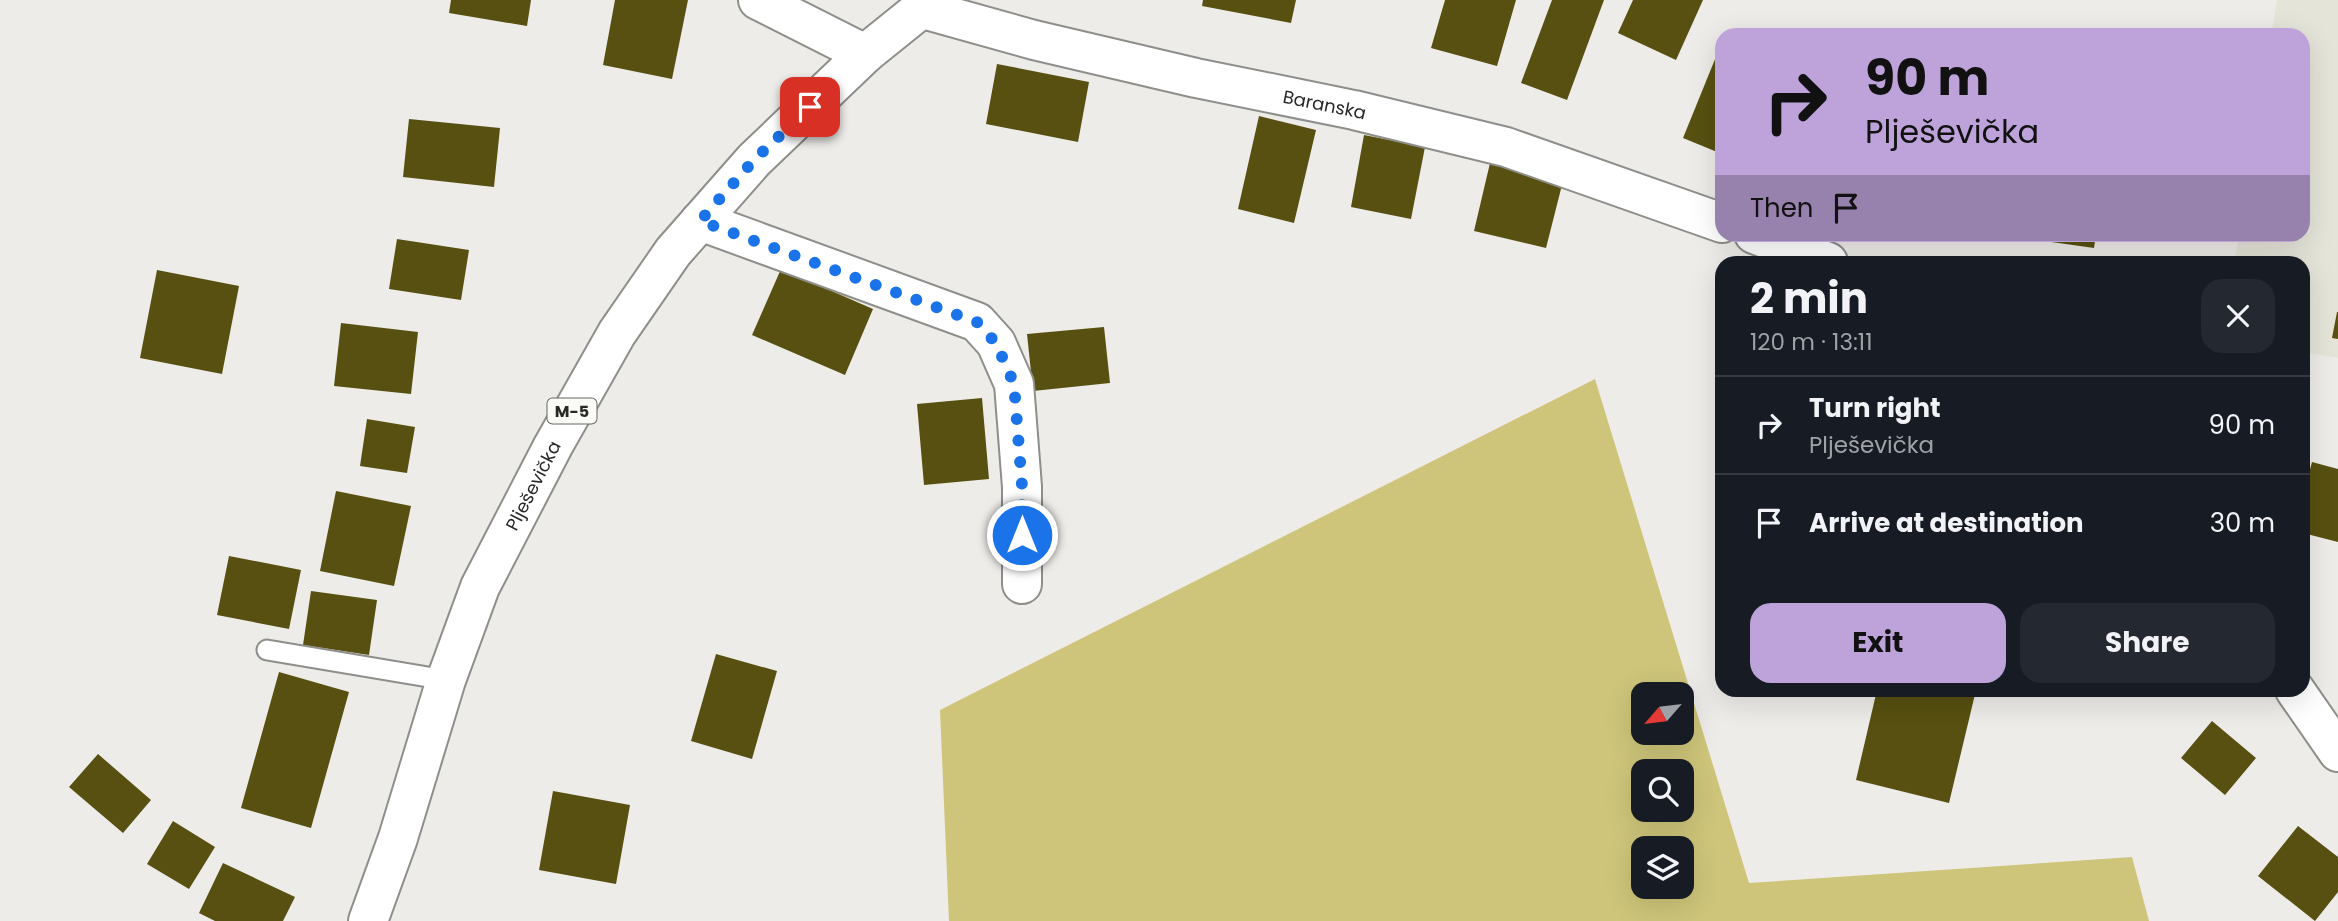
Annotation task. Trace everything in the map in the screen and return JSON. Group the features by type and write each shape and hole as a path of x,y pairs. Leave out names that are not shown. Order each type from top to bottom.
{"street":[{"path":"758,0 865,54"},
{"name":"Plješevička","path":"368,921 398,838 446,680 480,587 553,446 617,333 673,252 754,160 865,54 927,4"},
{"name":"Baranska","path":"927,4 1034,40 1196,78 1354,110 1506,147 1715,221"},
{"path":"700,221 977,322 996,343 1014,384 1022,486 1022,584"},
{"path":"1775,242 1812,256"},
{"path":"2300,697 2338,752"}],"lane":[{"path":"267,650 446,680"}],"shaded area":[{"path":"2277,0 2338,0 2338,358 2310,353 2310,256 2235,256 2238,242 2310,242 2310,28 2272,28"},
{"path":"1595,379 1688,682 1631,682 1631,746 1694,746 1694,703 1749,883 2132,857 2149,921 949,921 940,710"}],"building":[{"path":"451,0 531,0 527,26 449,13"},
{"path":"615,0 688,0 672,79 603,65"},
{"path":"1203,0 1296,0 1291,23 1202,6"},
{"path":"1445,0 1516,0 1497,66 1431,48"},
{"path":"1552,0 1604,0 1567,100 1521,83"},
{"path":"1633,0 1703,0 1676,60 1618,33"},
{"path":"1715,59 1715,151 1683,138"},
{"path":"997,64 1089,82 1078,142 986,124"},
{"path":"1259,116 1316,130 1294,223 1238,209"},
{"path":"409,119 500,128 494,187 403,177"},
{"path":"1364,135 1425,147 1411,219 1351,207"},
{"path":"1490,163 1563,181 1546,248 1474,231"},
{"path":"397,239 469,250 461,300 389,289"},
{"path":"2052,242 2095,242 2094,248"},
{"path":"781,269 873,309 845,375 752,335"},
{"path":"157,270 239,286 222,374 140,358"},
{"path":"2338,312 2338,339 2332,338"},
{"path":"341,323 418,332 411,394 334,386"},
{"path":"1104,327 1110,383 1033,391 1027,334"},
{"path":"982,398 989,479 924,485 917,404"},
{"path":"367,419 415,427 407,473 360,466"},
{"path":"2312,462 2338,469 2338,542 2310,535"},
{"path":"336,491 411,506 394,586 320,571"},
{"path":"229,556 301,570 289,629 217,615"},
{"path":"311,591 377,600 369,655 303,645"},
{"path":"716,654 777,671 752,759 691,741"},
{"path":"279,672 349,692 311,828 241,808"},
{"path":"1875,697 1974,697 1949,803 1856,780"},
{"path":"2212,721 2256,758 2225,795 2181,758"},
{"path":"98,754 151,800 123,833 69,787"},
{"path":"553,791 630,805 616,884 539,870"},
{"path":"173,821 215,847 189,889 147,864"},
{"path":"2298,826 2338,857 2338,892 2315,921 2258,876"},
{"path":"223,863 295,897 283,921 215,921 199,913"}],"route":[{"path":"810,107 754,160 700,221 977,322 996,343 1014,384 1022,486 1022,535"}]}
